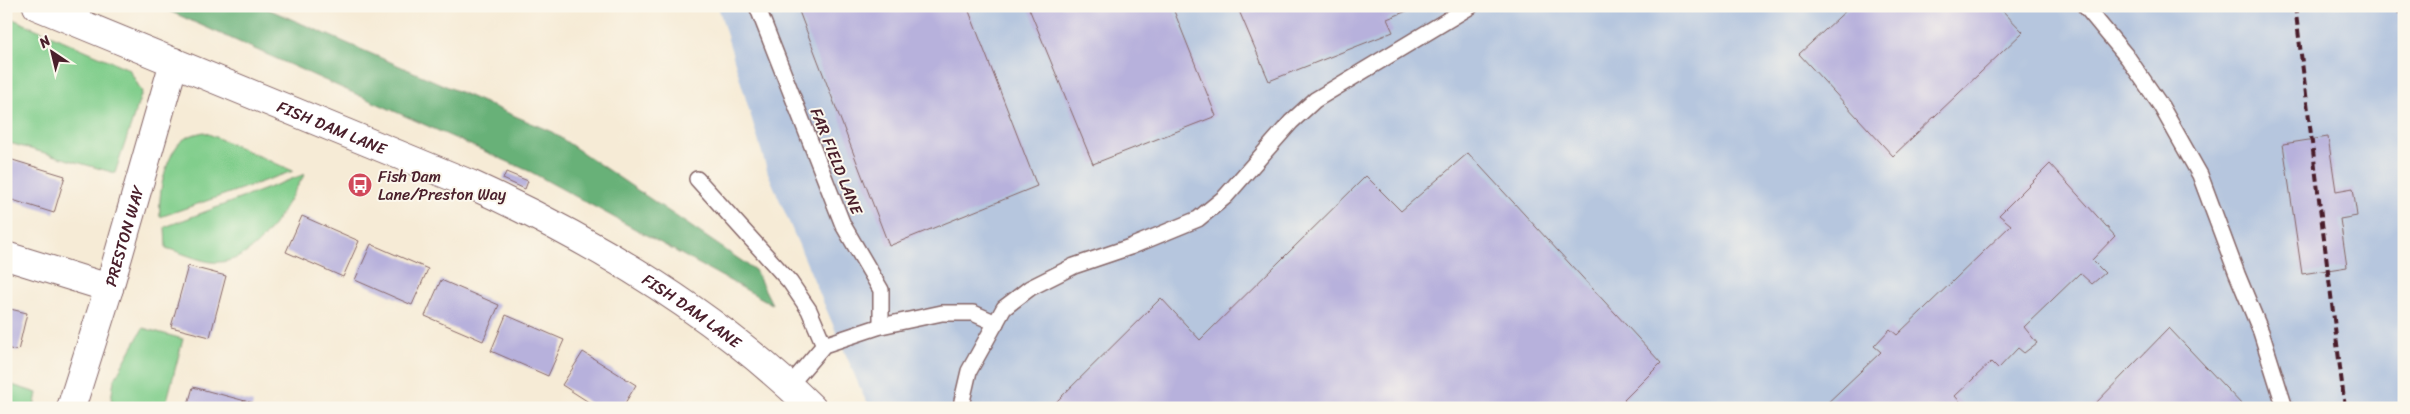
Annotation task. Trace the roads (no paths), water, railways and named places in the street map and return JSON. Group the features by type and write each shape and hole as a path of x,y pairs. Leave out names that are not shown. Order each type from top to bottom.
{"street":[{"name":"FISH DAM LANE","path":"37,6 470,184 538,215 685,305 742,347 812,408"},
{"name":"PRESTON WAY","path":"71,408 109,288 174,62"},
{"path":"6,256 109,288"}],"lane":[{"name":"FAR FIELD LANE","path":"757,6 843,225 881,290 881,326"},
{"path":"963,408 962,401 969,371 1004,308 1030,288 1074,266 1130,247 1198,218 1225,197 1291,122 1315,100 1471,6"},
{"path":"2085,6 2128,58 2161,106 2200,175 2236,274 2262,332 2284,408"},
{"path":"697,180 790,282 809,310 824,345"},
{"path":"789,386 824,345 881,326 942,313 972,313 996,323"}],"railway":[{"path":"2295,6 2345,408"}],"place":[{"name":"Fish Dam Lane/Preston Way","path":"360,185"}]}
